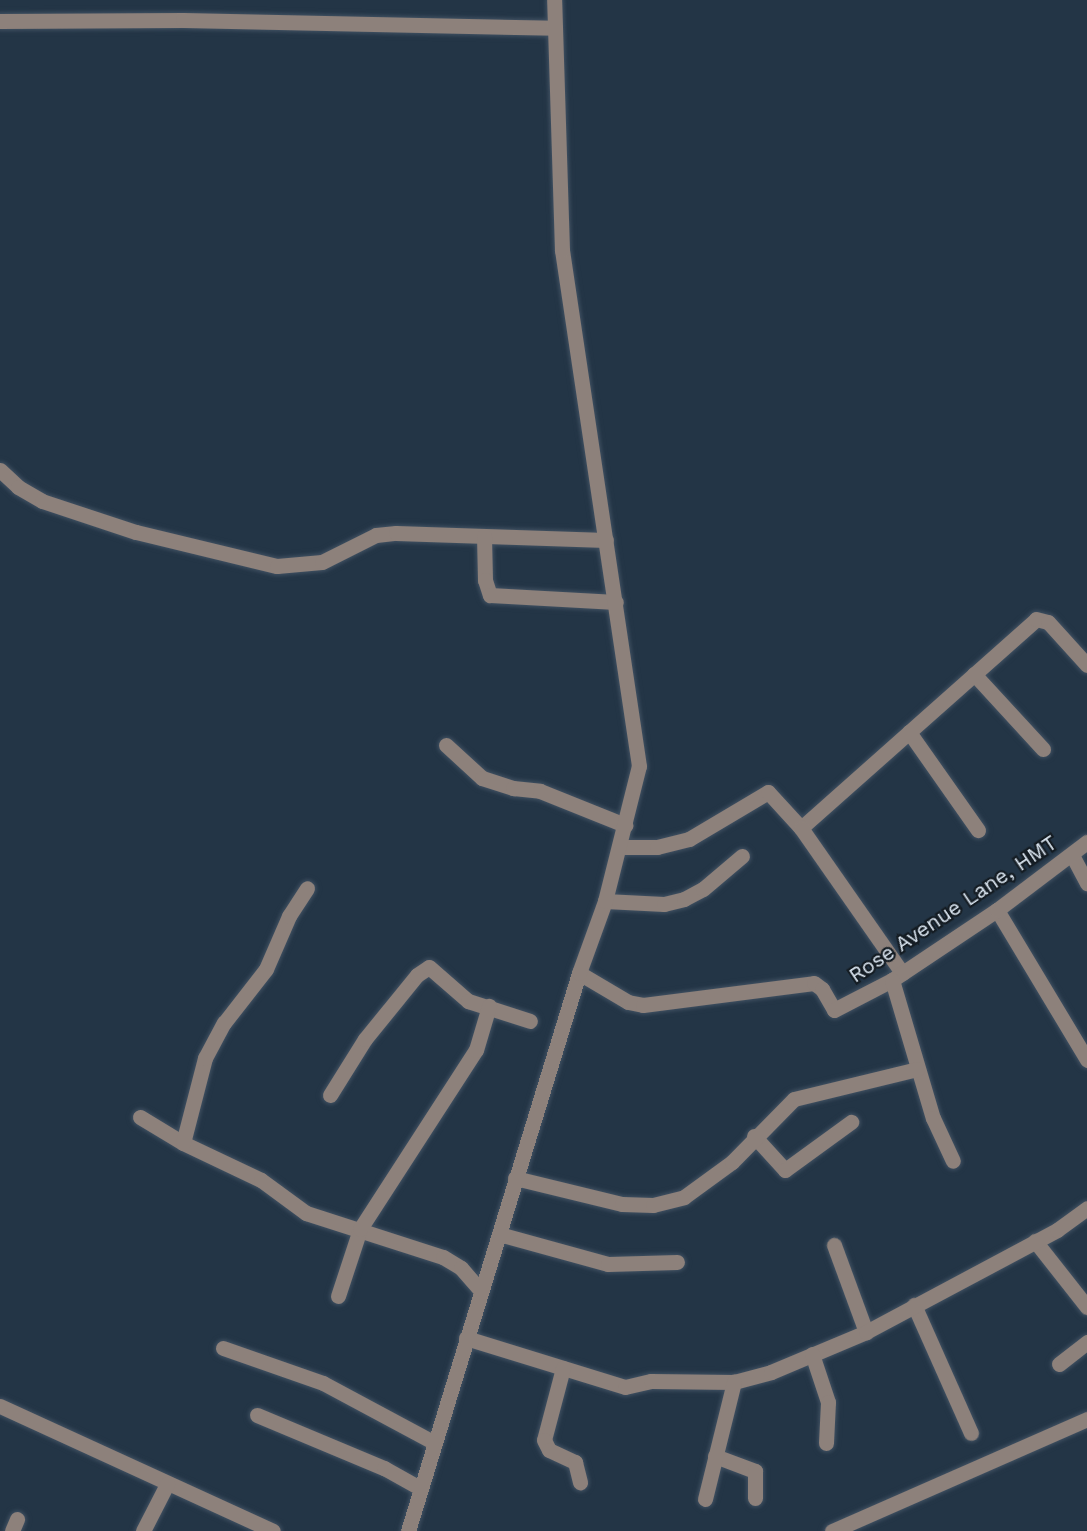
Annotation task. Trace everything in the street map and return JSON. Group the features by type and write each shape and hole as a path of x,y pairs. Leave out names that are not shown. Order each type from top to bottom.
{"street":[{"path":"408,1531 579,973 605,901 639,766 638,746 561,240 555,0"},
{"path":"0,21 183,20 555,28"},
{"path":"0,470 18,488 42,501 136,532 277,566 322,562 376,535 606,540"},
{"path":"484,536 485,580 490,595 616,602"},
{"path":"801,828 1040,618 1087,665"},
{"path":"974,674 1043,749"},
{"path":"909,732 978,830"},
{"path":"446,745 482,778 513,788 540,791 625,825"},
{"path":"619,847 657,847 689,839 765,791 801,828 897,976 917,1069 933,1118 953,1161"},
{"name":"Rose Avenue Lane, HMT","path":"579,973 628,1002 643,1005 814,983 822,988 834,1010 897,976 997,910 1087,842"},
{"path":"1072,855 1087,883"},
{"path":"605,901 664,904 684,899 742,856"},
{"path":"183,1143 205,1058 224,1023 266,969 289,916 307,888"},
{"path":"997,910 1087,1060"},
{"path":"330,1095 366,1039 423,969 434,968 468,1001 530,1021"},
{"path":"338,1296 360,1229 476,1050 489,1006"},
{"path":"516,1178 622,1204 653,1205 684,1197 709,1182 794,1099 917,1069"},
{"path":"140,1117 183,1143 261,1180 306,1213 443,1257 461,1268 481,1291"},
{"path":"754,1136 785,1170 851,1122"},
{"path":"466,1338 625,1387 651,1381 734,1382 866,1332 1035,1241 1087,1208"},
{"path":"499,1234 608,1264 677,1262"},
{"path":"1035,1241 1087,1307"},
{"path":"834,1245 866,1332"},
{"path":"914,1305 971,1433"},
{"path":"1059,1364 1087,1342"},
{"path":"223,1348 323,1383 435,1443"},
{"path":"812,1354 828,1402 826,1443"},
{"path":"563,1368 544,1440 549,1450 575,1462 580,1482"},
{"path":"705,1499 734,1382"},
{"path":"0,1406 273,1531"},
{"path":"257,1415 384,1468 420,1488"},
{"path":"832,1531 1087,1419"},
{"path":"715,1456 755,1471 755,1497"},
{"path":"142,1531 167,1484"}]}
